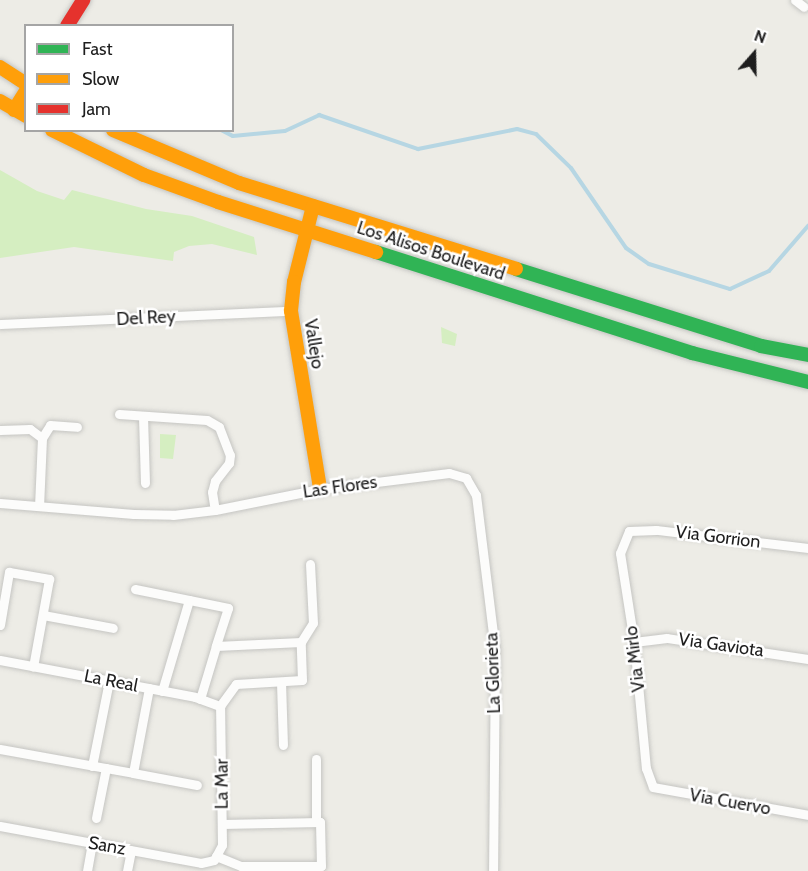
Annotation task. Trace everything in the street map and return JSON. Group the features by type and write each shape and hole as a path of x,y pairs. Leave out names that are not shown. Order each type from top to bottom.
{"main road":[{"path":"68,24 83,0"},
{"path":"0,67 24,83"},
{"path":"0,100 20,113 24,98"},
{"name":"Los Alisos Boulevard","path":"56,132 121,165 180,189 692,353 808,382"},
{"name":"Los Alisos Boulevard","path":"117,132 147,147 239,183 761,346 808,355"},
{"name":"Vallejo","path":"313,206 294,282 291,311 320,489"}],"street":[{"path":"795,0 804,7"},
{"name":"Del Rey","path":"0,324 291,311"},
{"path":"119,414 207,420 219,427 230,455 229,463 215,481 212,492 214,510"},
{"path":"143,416 145,483"},
{"path":"39,506 42,438 50,425 77,427"},
{"path":"0,430 30,429 42,438"},
{"name":"Las Flores","path":"0,503 134,514 173,514 214,510 320,489 450,473 466,478"},
{"name":"La Glorieta","path":"466,478 476,495 495,650 494,871"},
{"name":"Via Gorrion","path":"629,531 656,530 808,548"},
{"name":"Via Mirlo","path":"629,531 620,553 634,642 646,768 653,787"},
{"path":"220,706 236,684 302,681 301,642 313,623 310,564"},
{"path":"0,625 4,571 49,579 33,666"},
{"path":"135,589 228,608 200,699"},
{"path":"162,691 189,600"},
{"path":"43,615 113,628"},
{"name":"Via Gaviota","path":"634,642 667,638 808,658"},
{"path":"216,646 301,642"},
{"name":"La Real","path":"0,660 149,688 200,699 220,706"},
{"path":"92,766 109,681"},
{"path":"281,682 283,745"},
{"path":"133,773 149,688"},
{"name":"La Mar","path":"215,858 222,844 220,706"},
{"path":"0,749 197,785"},
{"path":"316,759 316,822"},
{"path":"96,818 106,768"},
{"name":"Via Cuervo","path":"653,787 808,815"},
{"path":"215,858 241,868 321,866 320,822 222,824"},
{"name":"Sanz","path":"0,826 201,863 215,858"},
{"path":"87,871 92,843"},
{"path":"127,871 131,850"}],"green space":[{"path":"0,170 37,191 64,200 72,190 146,209 192,216 254,237 257,255 212,244 189,246 174,252 173,261 74,247 0,258"},
{"path":"441,327 457,334 455,346 442,343"},
{"path":"160,434 176,435 173,459 160,458"}],"waterway":[{"path":"225,132 233,136 285,131 319,115 418,149 517,129 536,134 571,168 626,248 649,264 730,289 769,271 808,226"}],"traffic: fast":[{"path":"376,252 692,353 808,382"},
{"path":"516,269 761,346 808,355"}],"traffic: slow":[{"path":"0,67 24,83"},
{"path":"14,110 24,94"},
{"path":"0,101 24,115"},
{"path":"56,132 144,175 218,202 376,252"},
{"path":"118,132 239,183 516,269"},
{"path":"313,206 294,282 291,311 320,489"}],"traffic: jam":[{"path":"68,24 83,0"}]}
